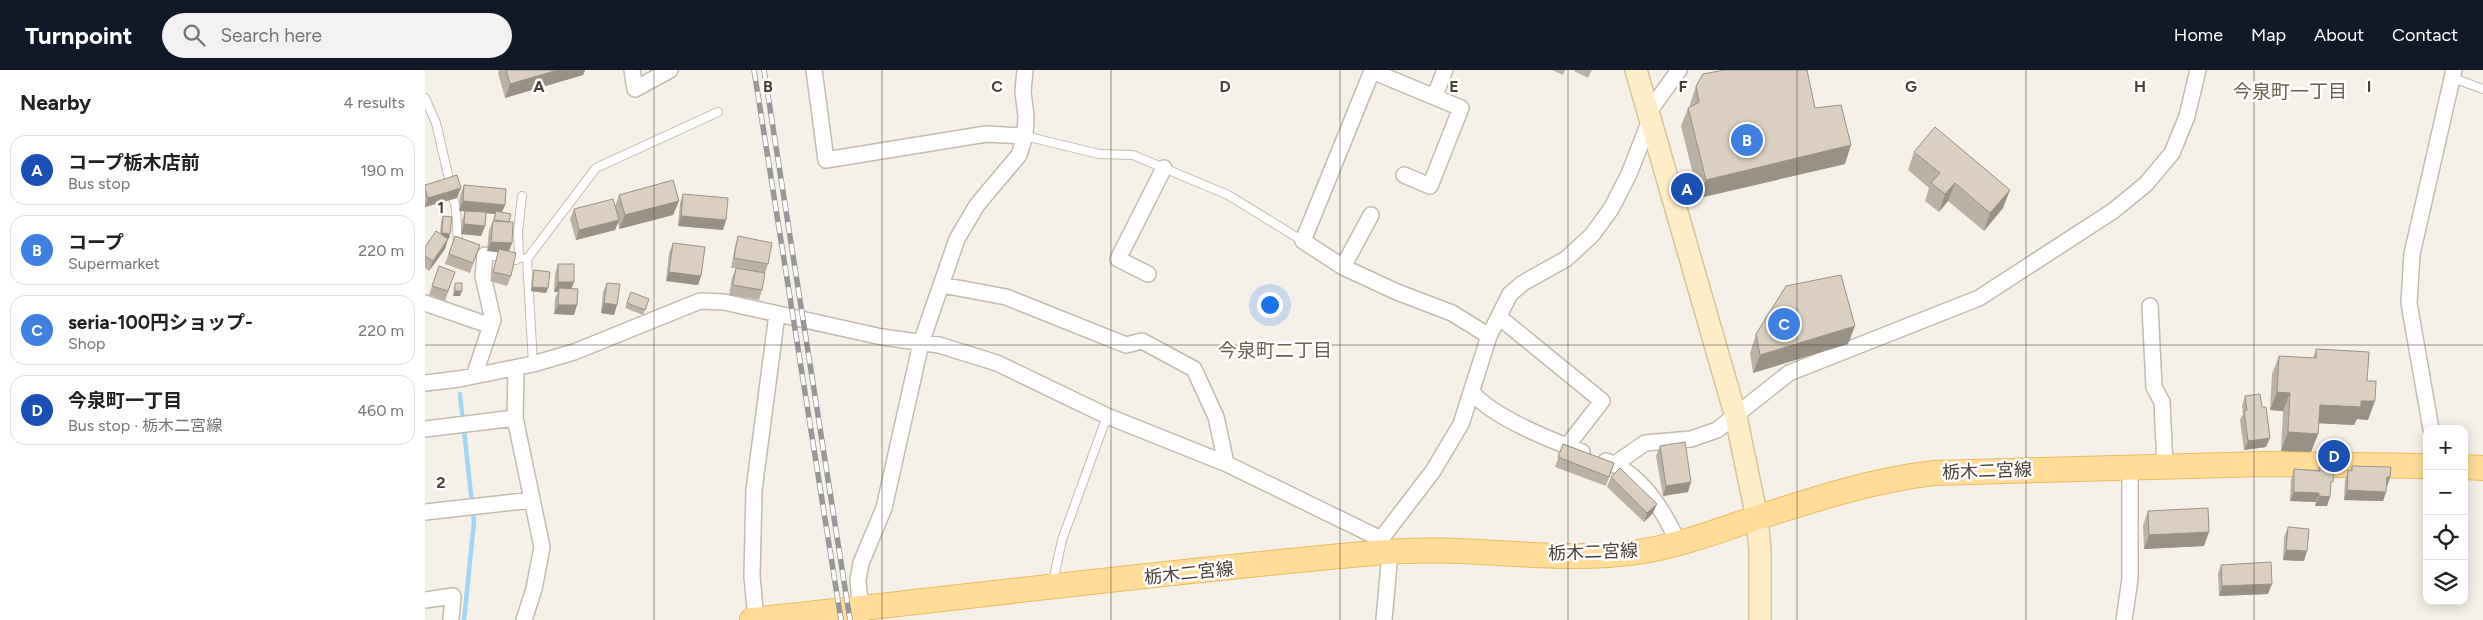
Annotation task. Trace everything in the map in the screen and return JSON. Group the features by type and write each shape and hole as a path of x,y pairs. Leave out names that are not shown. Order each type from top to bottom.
{"main road":[{"name":"栃木二宮線","path":"752,620 861,614 1386,546 1595,555 1636,552 1679,545 1757,518 1901,477 1962,471 2264,464 2423,466"},
{"path":"2468,467 2483,468"}],"street":[{"path":"632,70 635,89 670,70"},
{"path":"814,70 826,160 986,134 1025,136"},
{"path":"861,614 858,580 861,563 884,508 921,343 957,239 977,204 1019,155 1025,136 1026,116 1023,92 1025,70"},
{"path":"1435,95 1445,70"},
{"path":"1636,70 1736,417 1757,518 1760,550 1760,620"},
{"path":"1384,620 1386,546 1461,424 1473,392 1477,369 1489,336 1511,294 1523,283 1566,259 1592,235 1611,209 1629,174 1649,117 1679,70"},
{"path":"1615,464 1645,443 1702,437 1717,430 1736,417 1789,373 1979,298 2113,211 2146,184 2172,152 2187,116 2198,70"},
{"path":"1404,175 1430,186 1461,108 1435,95 1372,71 1303,241 1343,267 1397,292 1452,313 1489,336"},
{"path":"2430,425 2409,303 2412,254 2427,182 2454,74"},
{"path":"1148,274 1119,259 1164,168"},
{"path":"1343,267 1371,215"},
{"path":"474,376 493,320 483,276 481,254"},
{"path":"942,286 1006,297 1126,345 1142,341 1194,369 1216,417 1226,464"},
{"path":"425,383 474,376 533,364 574,352 700,301 724,302 921,343 939,345 997,363 1107,416 1226,464 1386,546"},
{"path":"425,303 491,326"},
{"path":"2150,306 2154,387 2161,402 2165,467"},
{"path":"756,620 752,576 754,490 777,314"},
{"path":"1499,317 1602,401 1567,446"},
{"path":"516,368 515,418 542,547 534,589 525,620"},
{"path":"1473,392 1480,402 1498,413 1567,446 1615,464 1656,501 1679,545"},
{"path":"425,429 515,418"},
{"path":"2124,620 2130,579 2130,468"},
{"path":"425,512 532,500"},
{"path":"425,600 453,596 451,620"}],"lane":[{"path":"2454,74 2483,89"},
{"path":"425,98 436,123 456,209 456,245 463,247"},
{"path":"481,254 516,260 523,258 596,168 718,112"},
{"path":"1025,136 1099,154 1133,155 1228,195 1303,241"},
{"path":"522,196 518,231 523,258 533,364"},
{"path":"1052,588 1061,540 1107,416"}],"building":[{"path":"506,70 558,70 510,84"},
{"path":"1724,70 1807,70 1815,108 1841,105 1851,145 1706,180 1688,108 1699,102 1696,86 1703,74"},
{"path":"1935,127 2010,190 1990,213 1955,183 1945,194 1931,183 1940,173 1914,152"},
{"path":"457,175 461,188 428,198 425,185"},
{"path":"673,180 679,201 625,215 619,195"},
{"path":"464,185 506,189 505,205 463,201"},
{"path":"683,194 728,198 726,220 681,216"},
{"path":"613,199 619,220 579,230 574,209"},
{"path":"465,211 486,212 485,226 464,224"},
{"path":"496,211 511,214 509,222 494,220"},
{"path":"443,216 452,217 450,234 442,233"},
{"path":"493,221 513,222 512,243 491,242"},
{"path":"436,231 448,239 433,261 425,256 425,247"},
{"path":"455,236 480,245 473,263 449,254"},
{"path":"738,236 772,243 768,264 734,258"},
{"path":"673,243 705,247 701,276 669,272"},
{"path":"499,249 516,253 511,276 493,272"},
{"path":"558,264 574,264 574,282 558,282"},
{"path":"439,266 455,272 448,291 432,286"},
{"path":"736,268 765,273 762,290 733,285"},
{"path":"534,270 550,272 548,288 532,287"},
{"path":"1841,275 1855,326 1760,355 1756,334 1786,286"},
{"path":"455,283 462,283 462,291 455,291"},
{"path":"607,283 620,284 617,305 604,303"},
{"path":"559,288 578,289 577,305 558,305"},
{"path":"631,292 649,299 645,310 627,303"},
{"path":"2316,349 2369,352 2367,381 2376,381 2375,401 2361,401 2361,407 2320,405 2318,434 2288,432 2290,393 2277,392 2279,356 2316,358"},
{"path":"2260,394 2262,407 2266,407 2270,438 2248,441 2244,411 2247,410 2245,396"},
{"path":"1685,442 1691,482 1666,486 1660,446"},
{"path":"1563,444 1614,463 1609,477 1558,457"},
{"path":"2320,465 2334,466 2330,497 2319,496 2319,493 2294,492 2294,469 2320,471"},
{"path":"2352,466 2391,467 2390,477 2387,477 2386,492 2347,490 2348,470 2352,471"},
{"path":"1620,468 1657,504 1647,513 1611,477"},
{"path":"2208,508 2209,532 2149,535 2148,511"},
{"path":"2288,527 2309,529 2307,551 2286,550"},
{"path":"2271,562 2272,584 2222,586 2221,565"}],"waterway":[{"path":"460,394 474,522 464,620"}],"railway":[{"path":"754,70 841,620"},
{"path":"764,70 850,620"}],"place":[{"name":"コープ","path":"1747,140"},
{"name":"コープ栃木店前","path":"1687,189"},
{"name":"seria-100円ショップ-","path":"1784,324"},
{"name":"今泉町一丁目","path":"2334,456"}],"district":[{"name":"今泉町一丁目","path":"2290,91"},
{"name":"今泉町二丁目","path":"1275,350"}]}
